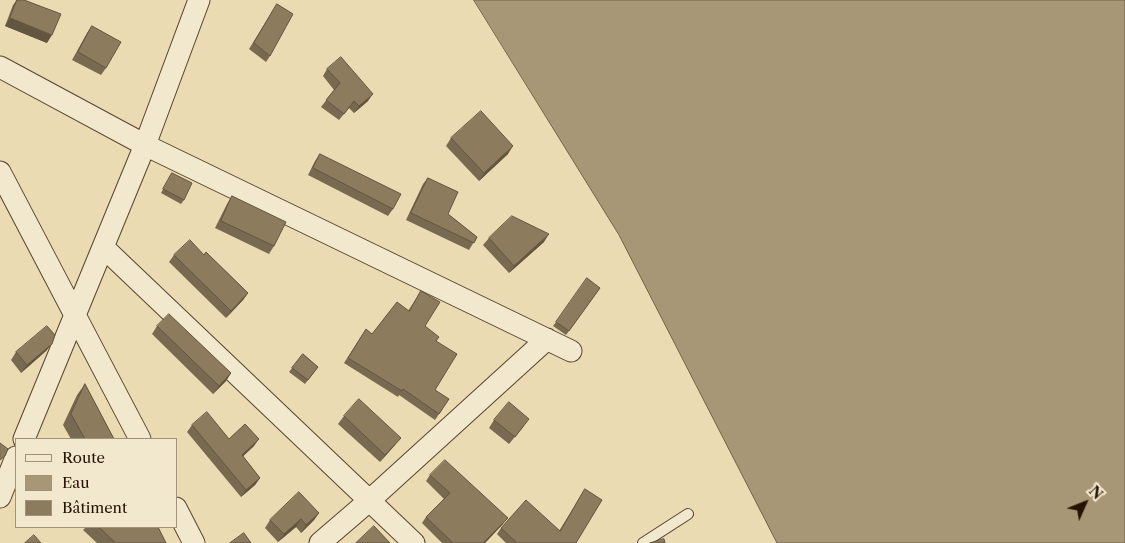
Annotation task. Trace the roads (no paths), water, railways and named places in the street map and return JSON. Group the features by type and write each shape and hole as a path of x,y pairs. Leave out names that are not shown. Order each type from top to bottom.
{"street":[{"path":"24,438 145,145 199,0"},
{"path":"0,68 145,145 571,351"},
{"path":"0,172 139,438"},
{"path":"103,247 414,543"},
{"path":"320,543 547,339"},
{"path":"0,497 15,460"},
{"path":"178,512 194,543"}],"lane":[{"path":"643,543 688,514"}],"water":[{"path":"474,0 1125,0 1125,543 777,543 619,235"}]}
